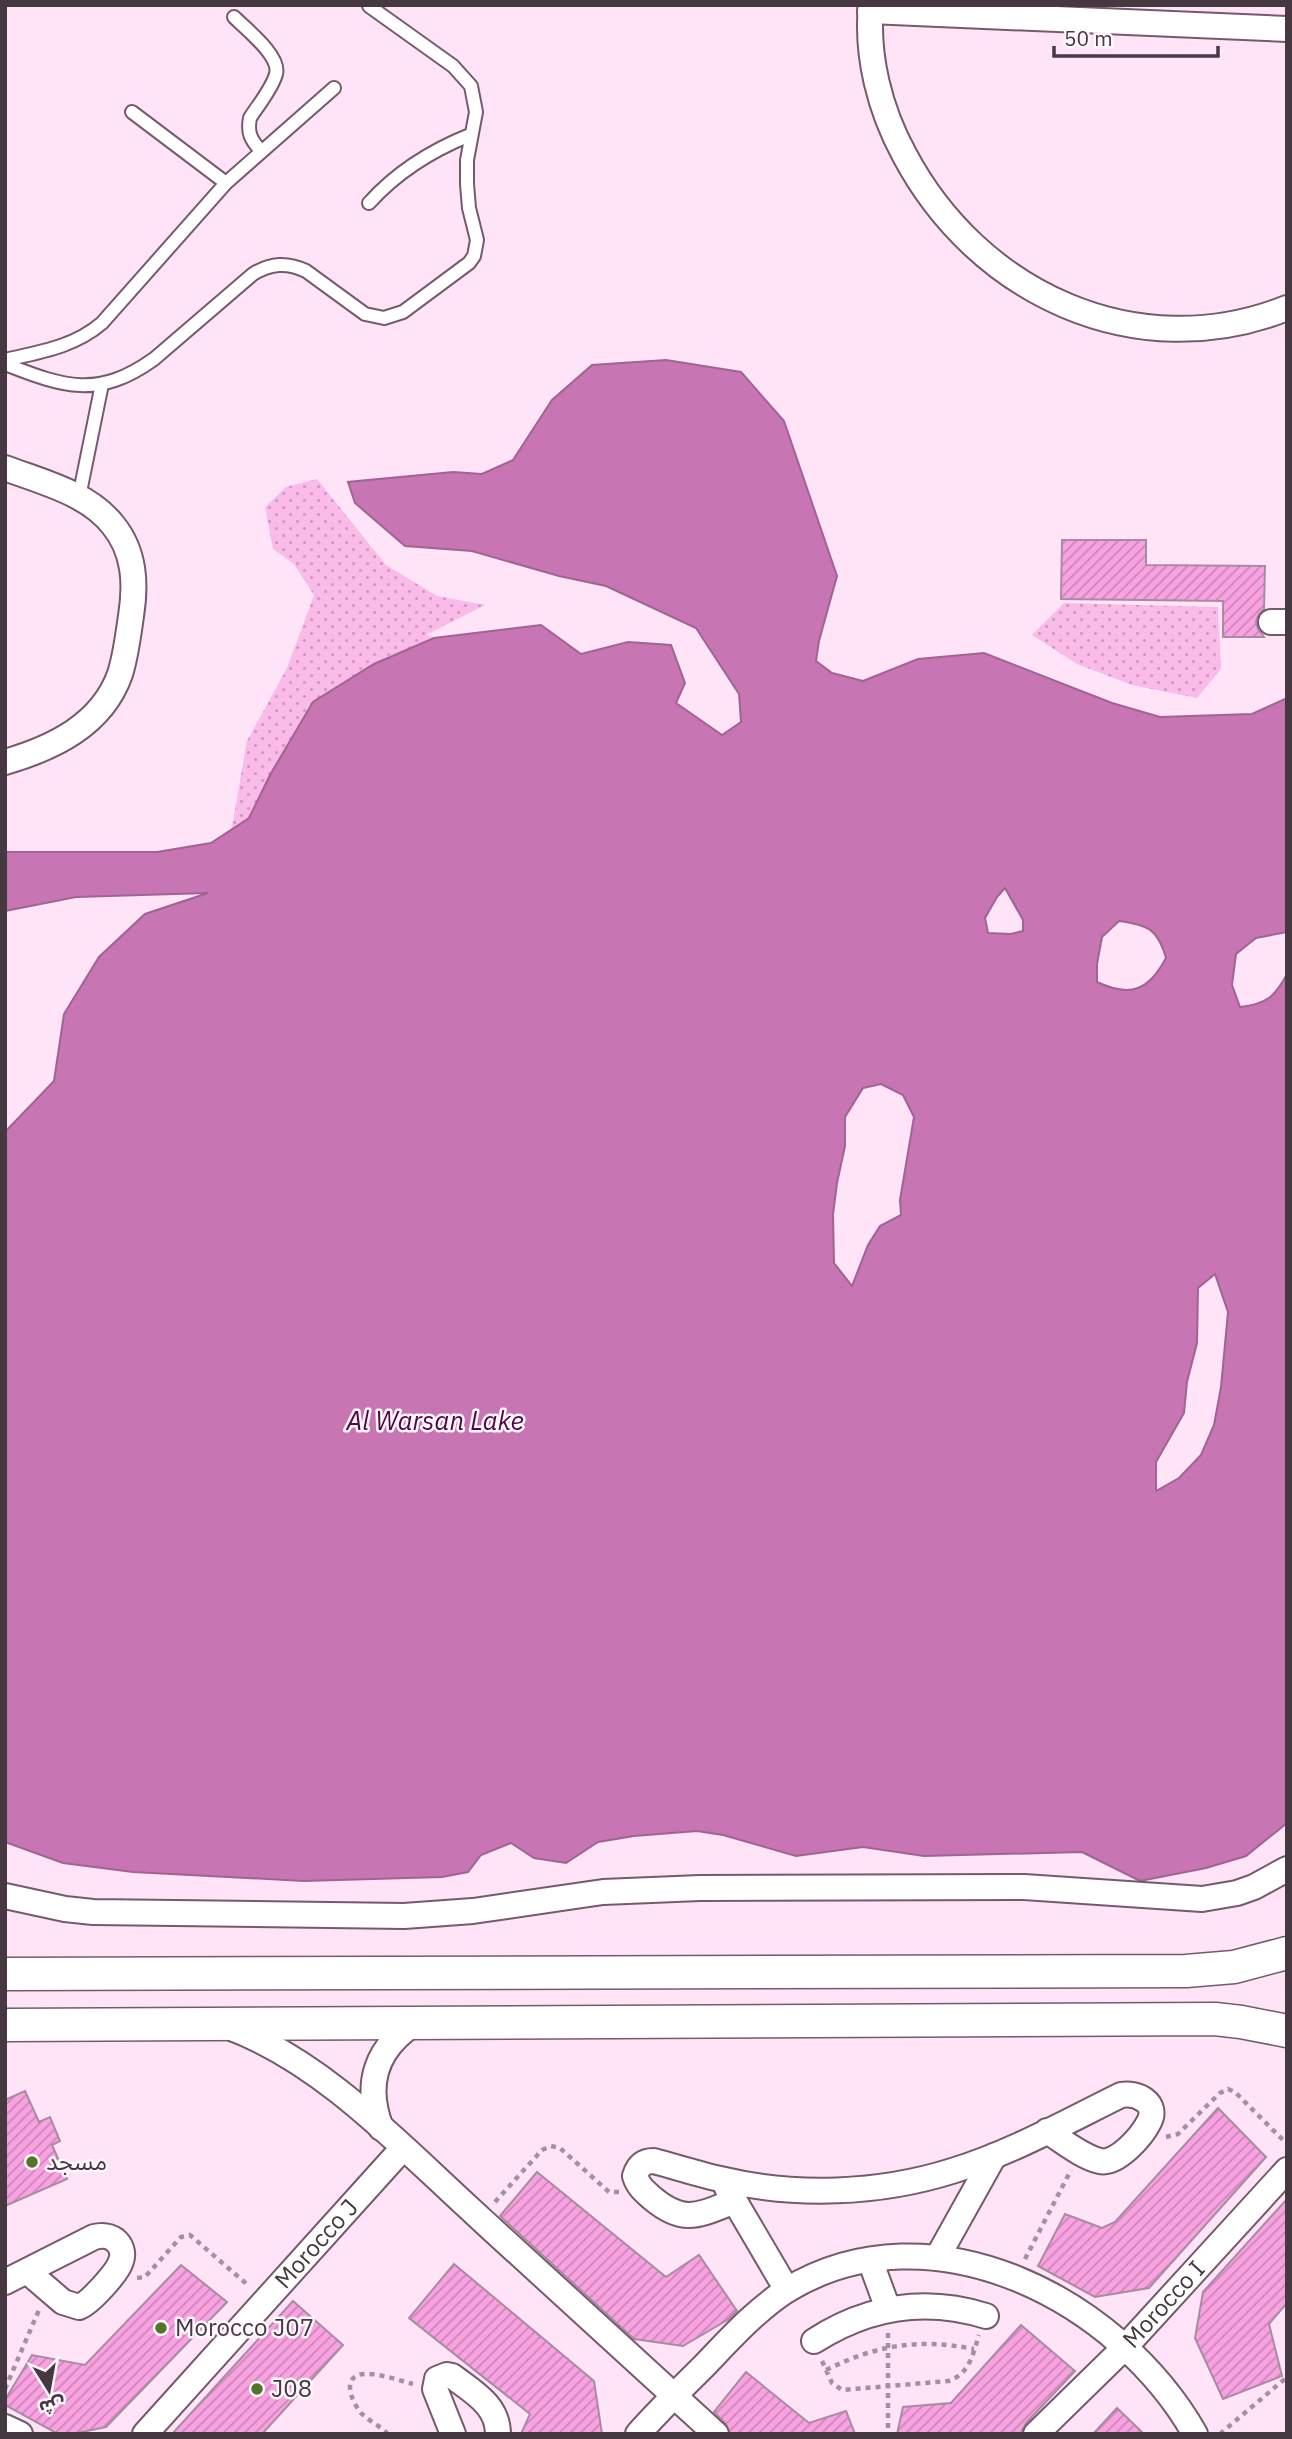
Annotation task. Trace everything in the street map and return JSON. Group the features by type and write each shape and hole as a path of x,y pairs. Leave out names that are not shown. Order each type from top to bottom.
{"street":[{"path":"1287,29 870,8 877,79 898,144 940,212 979,253 1000,270 1023,285 1068,307 1115,322 1141,326 1180,328 1219,325 1262,317 1287,308"},
{"path":"5,468 79,497 92,505 114,526 129,552 135,582 125,656 110,693 85,723 54,745 5,762"},
{"path":"5,1896 93,1912 404,1916 450,1913 591,1894 676,1888 1024,1887 1202,1899 1254,1887 1287,1869"},
{"path":"5,1974 1186,1971 1234,1967 1287,1953"},
{"path":"5,2025 1215,2019 1287,2031"},
{"path":"381,2128 373,2098 376,2068 391,2042 415,2023"},
{"path":"222,2024 259,2039 294,2058 381,2128 716,2434"},
{"path":"728,2190 692,2216 674,2214 639,2186 635,2176 639,2166 654,2161 728,2190 864,2188 941,2174 994,2156 1121,2095 1128,2093 1136,2094 1147,2102 1151,2116 1149,2123 1115,2160 1101,2162 1047,2131"},
{"name":"Morocco J","path":"145,2434 402,2148"},
{"path":"937,2258 994,2156"},
{"name":"Morocco I","path":"1036,2434 1126,2346 1287,2170"},
{"path":"728,2190 787,2290"},
{"path":"5,2282 100,2235 107,2235 122,2249 121,2264 90,2302 79,2307 68,2305 28,2272"},
{"path":"638,2434 740,2329 787,2290 828,2272 870,2260 915,2256 971,2264 1016,2278 1068,2302 1126,2346 1166,2390 1195,2434"},
{"path":"870,2260 888,2309"},
{"path":"814,2341 857,2318 908,2306 949,2307 986,2316"},
{"path":"453,2434 435,2389 435,2384 442,2376 452,2376 492,2408 498,2434"},
{"path":"5,2427 20,2434"}],"lane":[{"path":"5,362 64,385 102,384 138,371 253,274 270,265 289,264 306,271 365,314 384,318 402,312 462,269 474,256 477,240 469,208 467,184 470,135 476,111 471,86 463,75 369,6"},
{"path":"234,17 271,55 277,66 274,79 250,118 251,140 261,151"},
{"path":"5,362 63,346 91,332 102,323 226,183 334,88"},
{"path":"132,111 226,183"},
{"path":"369,203 383,188 415,163 470,135"},
{"path":"79,497 102,384"}],"path":[{"path":"1149,2123 1164,2136 1174,2136 1220,2093 1228,2089 1235,2092 1287,2144"},
{"path":"480,2218 542,2150 551,2146 560,2148 609,2192 618,2192 635,2176"},
{"path":"1016,2278 1080,2151"},
{"path":"121,2264 132,2276 141,2278 181,2236 190,2235 265,2300"},
{"path":"5,2389 48,2289"},
{"path":"888,2309 888,2434"},
{"path":"814,2341 832,2383 842,2389 955,2379 966,2370 986,2316"},
{"path":"825,2370 856,2355 888,2347 931,2343 974,2349"},
{"path":"388,2434 360,2412 350,2391 354,2377 369,2373 435,2389"},
{"path":"1220,2434 1287,2377"}],"shaded area":[{"path":"317,479 386,565 437,596 485,605 426,635 496,653 229,844 247,741 287,668 314,595 294,564 273,549 265,507 286,487"},
{"path":"1064,603 1218,607 1221,669 1197,698 1132,685 1077,664 1032,635"}],"water":[{"name":"Al Warsan Lake","path":"666,360 741,372 784,421 837,576 816,661 832,673 863,681 918,659 984,653 1112,703 1160,717 1252,714 1287,698 1287,932 1256,938 1236,954 1232,985 1240,1007 1249,1006 1274,994 1287,974 1287,1823 1246,1856 1206,1868 1140,1881 1082,1852 924,1856 863,1847 796,1856 723,1835 697,1831 598,1842 566,1863 534,1858 511,1843 481,1855 468,1872 442,1877 304,1881 133,1872 63,1863 5,1842 5,1132 54,1081 64,1014 99,957 145,914 208,893 76,897 5,911 5,852 157,852 211,843 249,818 270,775 313,702 374,664 434,638 541,625 581,654 628,642 671,645 685,683 676,703 722,735 741,722 739,694 696,628 606,586 559,576 472,551 405,546 355,503 348,482 453,472 482,474 513,460 552,400 592,365","holes":["1005,888 1023,920 1023,931 1011,934 988,933 985,918","1119,921 1137,924 1155,935 1166,958 1146,984 1129,990 1109,987 1097,982 1102,937","881,1084 903,1095 914,1117 900,1200 901,1215 880,1226 868,1245 852,1286 834,1263 833,1214 845,1146 845,1117 863,1088","1215,1274 1228,1312 1221,1387 1214,1425 1201,1455 1179,1478 1156,1491 1156,1462 1184,1413 1187,1382 1197,1343 1198,1288"]}],"building":[{"path":"1062,540 1146,540 1146,565 1265,566 1264,609 1256,621 1264,637 1223,637 1223,601 1061,599"},
{"name":"مسجد","path":"25,2091 39,2122 50,2117 60,2141 52,2145 67,2179 5,2206 5,2100"},
{"path":"1218,2108 1266,2157 1149,2288 1095,2297 1038,2266 1065,2214 1102,2228 1115,2222"},
{"path":"537,2172 666,2277 699,2255 737,2311 729,2319 683,2346 634,2339 500,2216"},
{"path":"1287,2199 1287,2303 1269,2324 1282,2376 1223,2399 1195,2338 1203,2292"},
{"path":"454,2264 594,2381 602,2434 521,2434 530,2414 409,2318"},
{"name":"Morocco J07","path":"181,2265 227,2302 106,2427 58,2434 5,2405 5,2400 32,2355 85,2365"},
{"name":"J08","path":"293,2301 343,2345 262,2434 172,2434"},
{"path":"1021,2325 1075,2371 1026,2423 1020,2434 897,2434 903,2407 951,2403"},
{"path":"746,2372 809,2423 846,2411 855,2434 730,2434 726,2424 714,2412"},
{"path":"1117,2408 1144,2434 1093,2434"}],"place":[{"name":"مسجد","path":"32,2162"},
{"name":"Morocco J07","path":"161,2328"},
{"name":"J08","path":"257,2389"}]}
